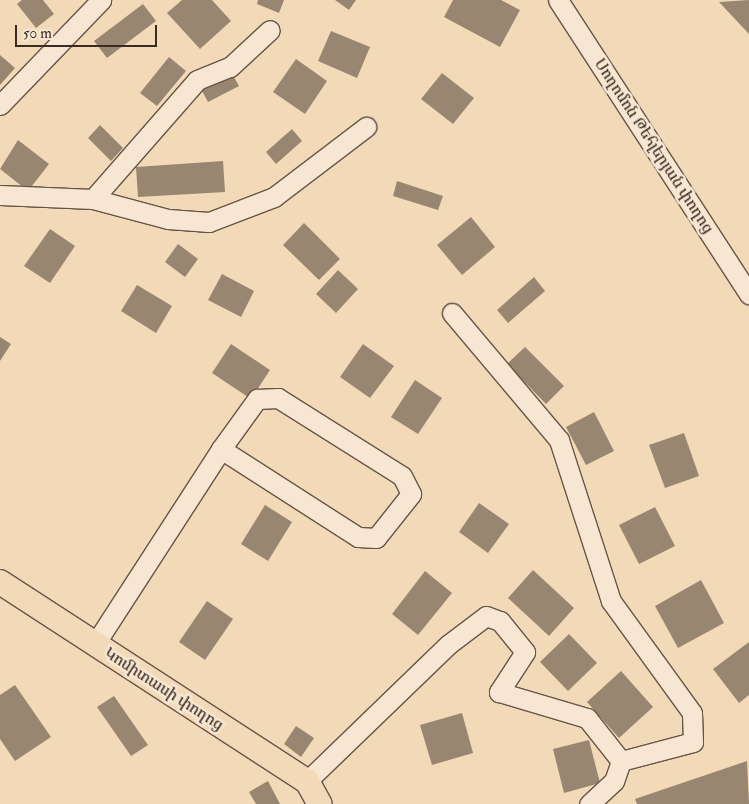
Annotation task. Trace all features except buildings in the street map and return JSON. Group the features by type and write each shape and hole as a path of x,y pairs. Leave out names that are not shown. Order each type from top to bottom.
{"main road":[{"name":"Կոմիտասի փողոց","path":"0,582 307,781 320,804"}],"street":[{"path":"0,105 101,0"},
{"name":"Սողոմոն Թեհլերյան փողոց","path":"558,0 749,294"},
{"path":"93,200 197,80 230,67 270,30"},
{"path":"0,195 93,200 168,219 209,222 274,197 366,127"},
{"path":"452,313 559,440 611,601 692,713 693,742 621,761"},
{"path":"95,644 221,449 257,399 278,398 402,476 411,494 376,538 358,537 221,449"},
{"path":"307,781 449,644 486,616 500,621 525,652 499,692 586,718 621,761"},
{"path":"588,804 614,781 621,761"}]}
